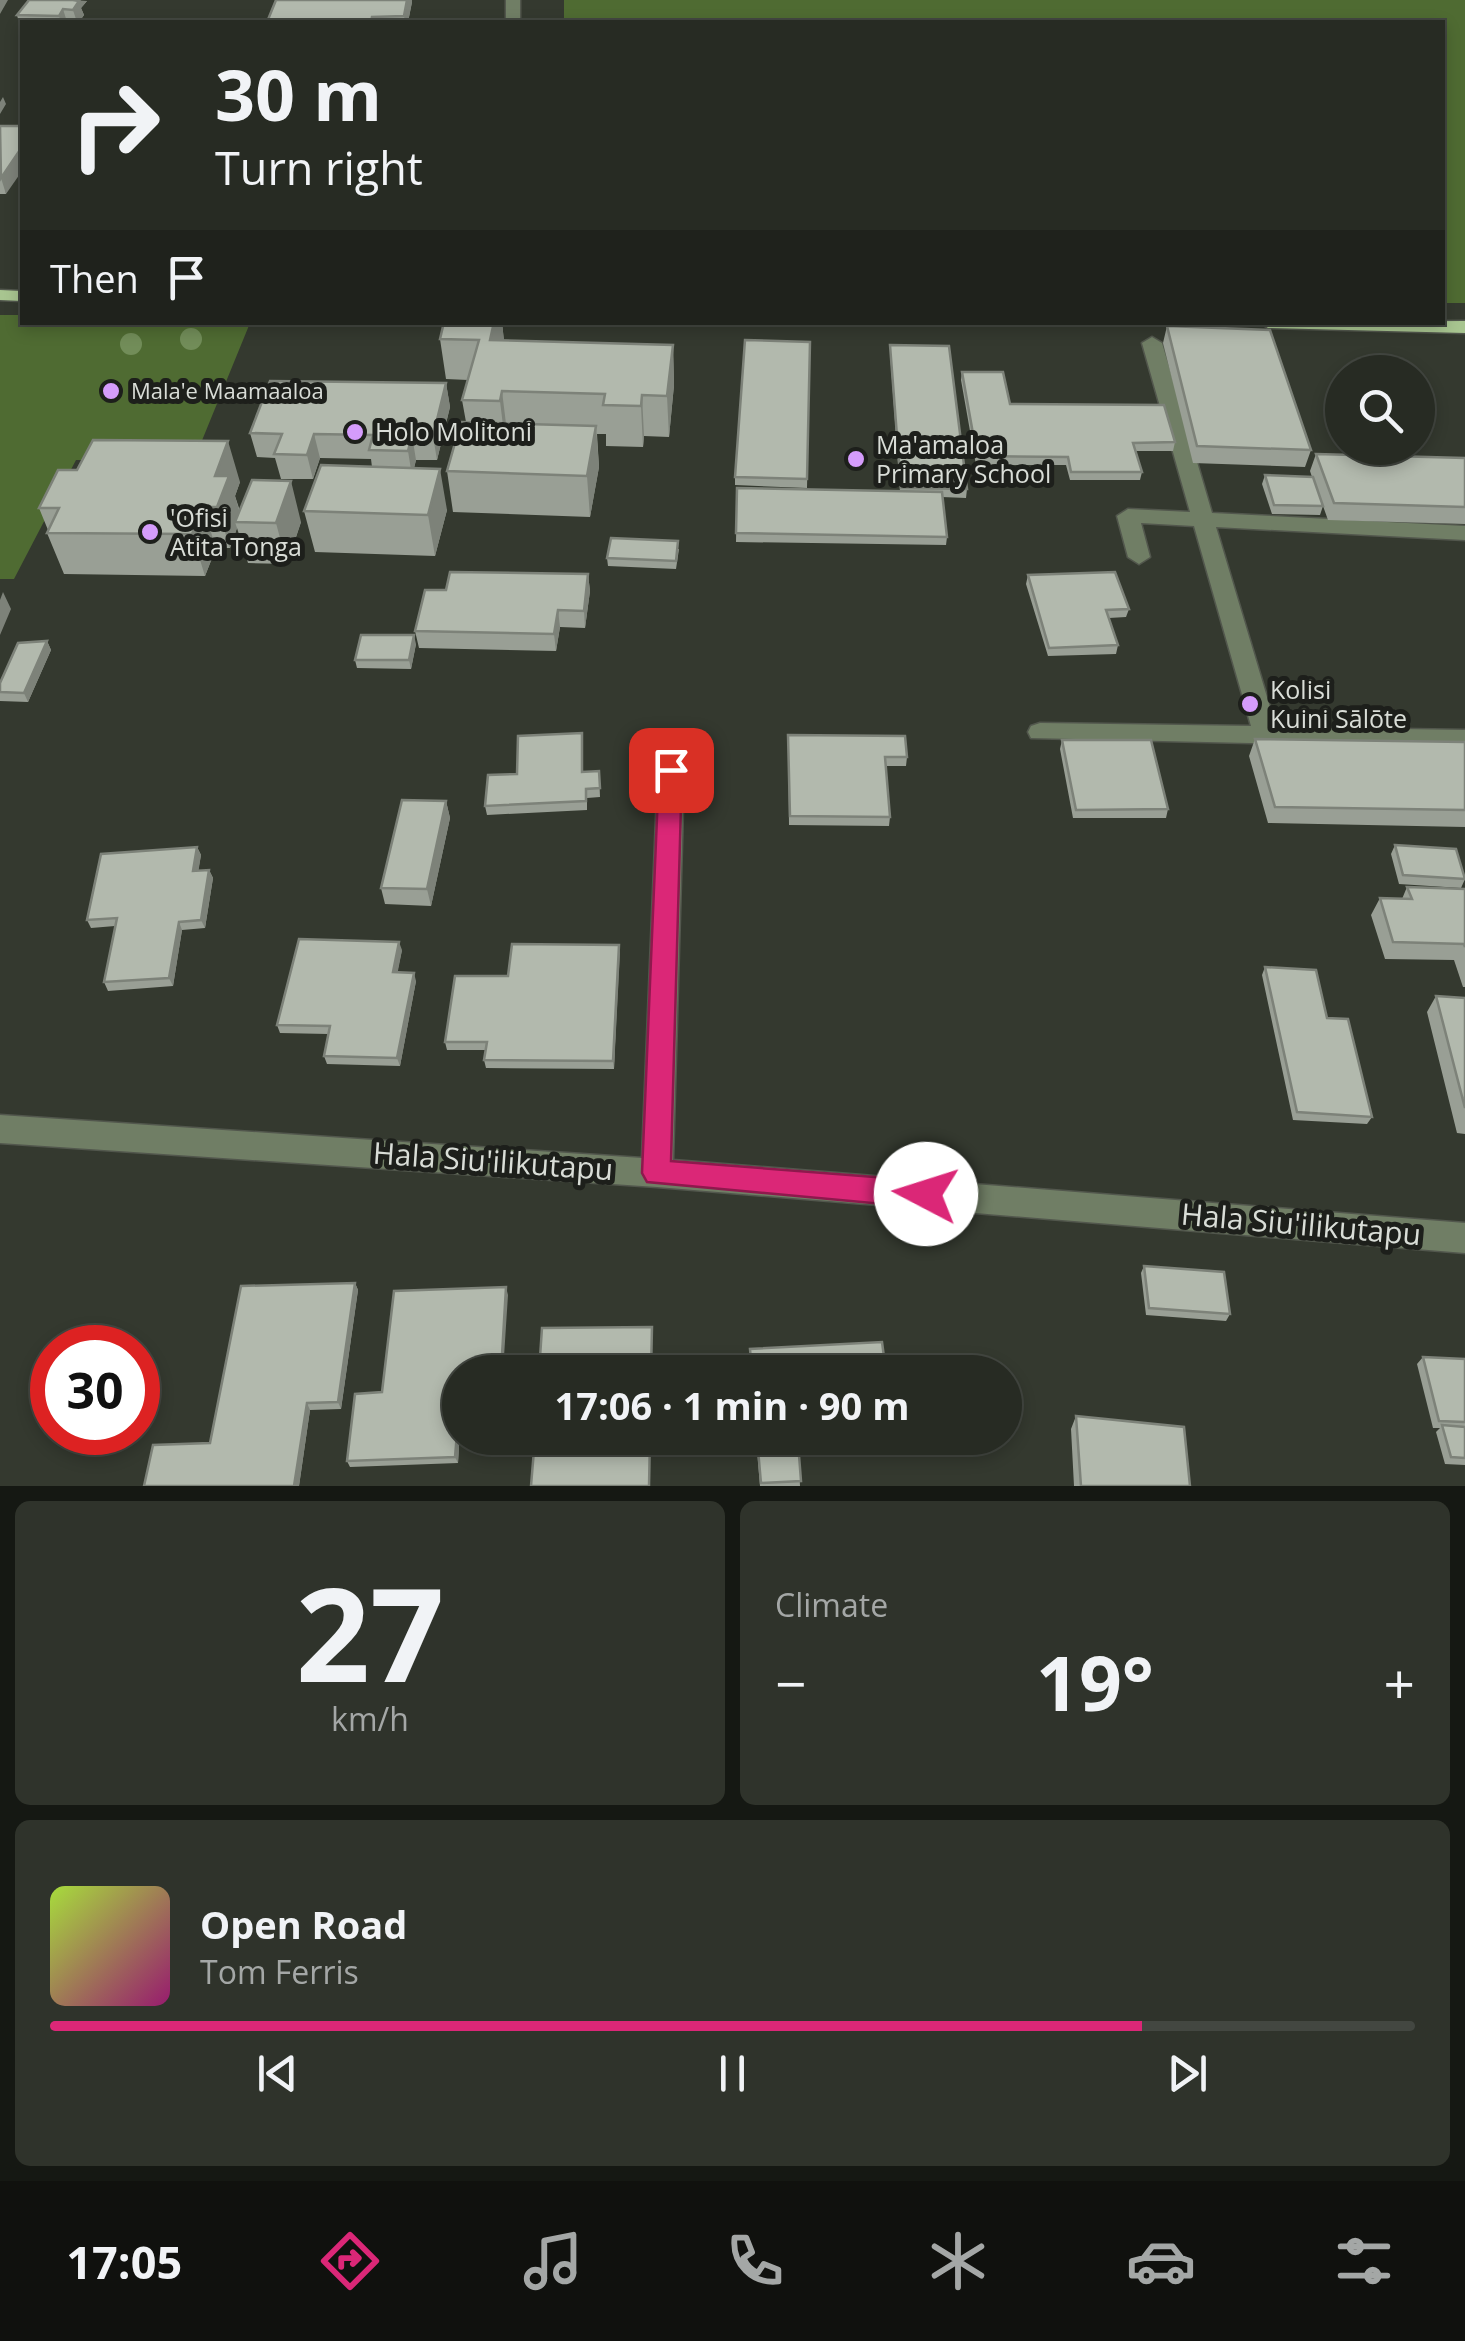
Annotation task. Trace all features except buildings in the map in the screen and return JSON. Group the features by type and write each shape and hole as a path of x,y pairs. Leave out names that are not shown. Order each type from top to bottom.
{"main road":[{"path":"1386,325 1465,327"}],"street":[{"path":"1152,343 1266,736"},
{"path":"1139,558 1128,516 1465,533"},
{"path":"1040,732 1465,739"},
{"path":"657,1173 671,770"},
{"name":"Hala Siu'ilikutapu","path":"0,1130 657,1173 1465,1238"}],"green space":[{"path":"564,0 1465,0 1465,303 1445,303 1445,20 564,20"},
{"name":"Mala'e Maamaaloa","path":"0,315 20,315 20,325 249,325 194,460 76,460 14,579 0,579"}],"place":[{"name":"Mala'e Maamaaloa","path":"111,391"},
{"name":"Holo Molitoni","path":"355,432"},
{"name":"Ma'amaloa Primary School","path":"856,459"},
{"name":"'Ofisi Atita Tonga","path":"150,532"},
{"name":"Kolisi Kuini Sālōte","path":"1250,704"}],"route":[{"path":"671,770 657,1173 926,1194"}]}
